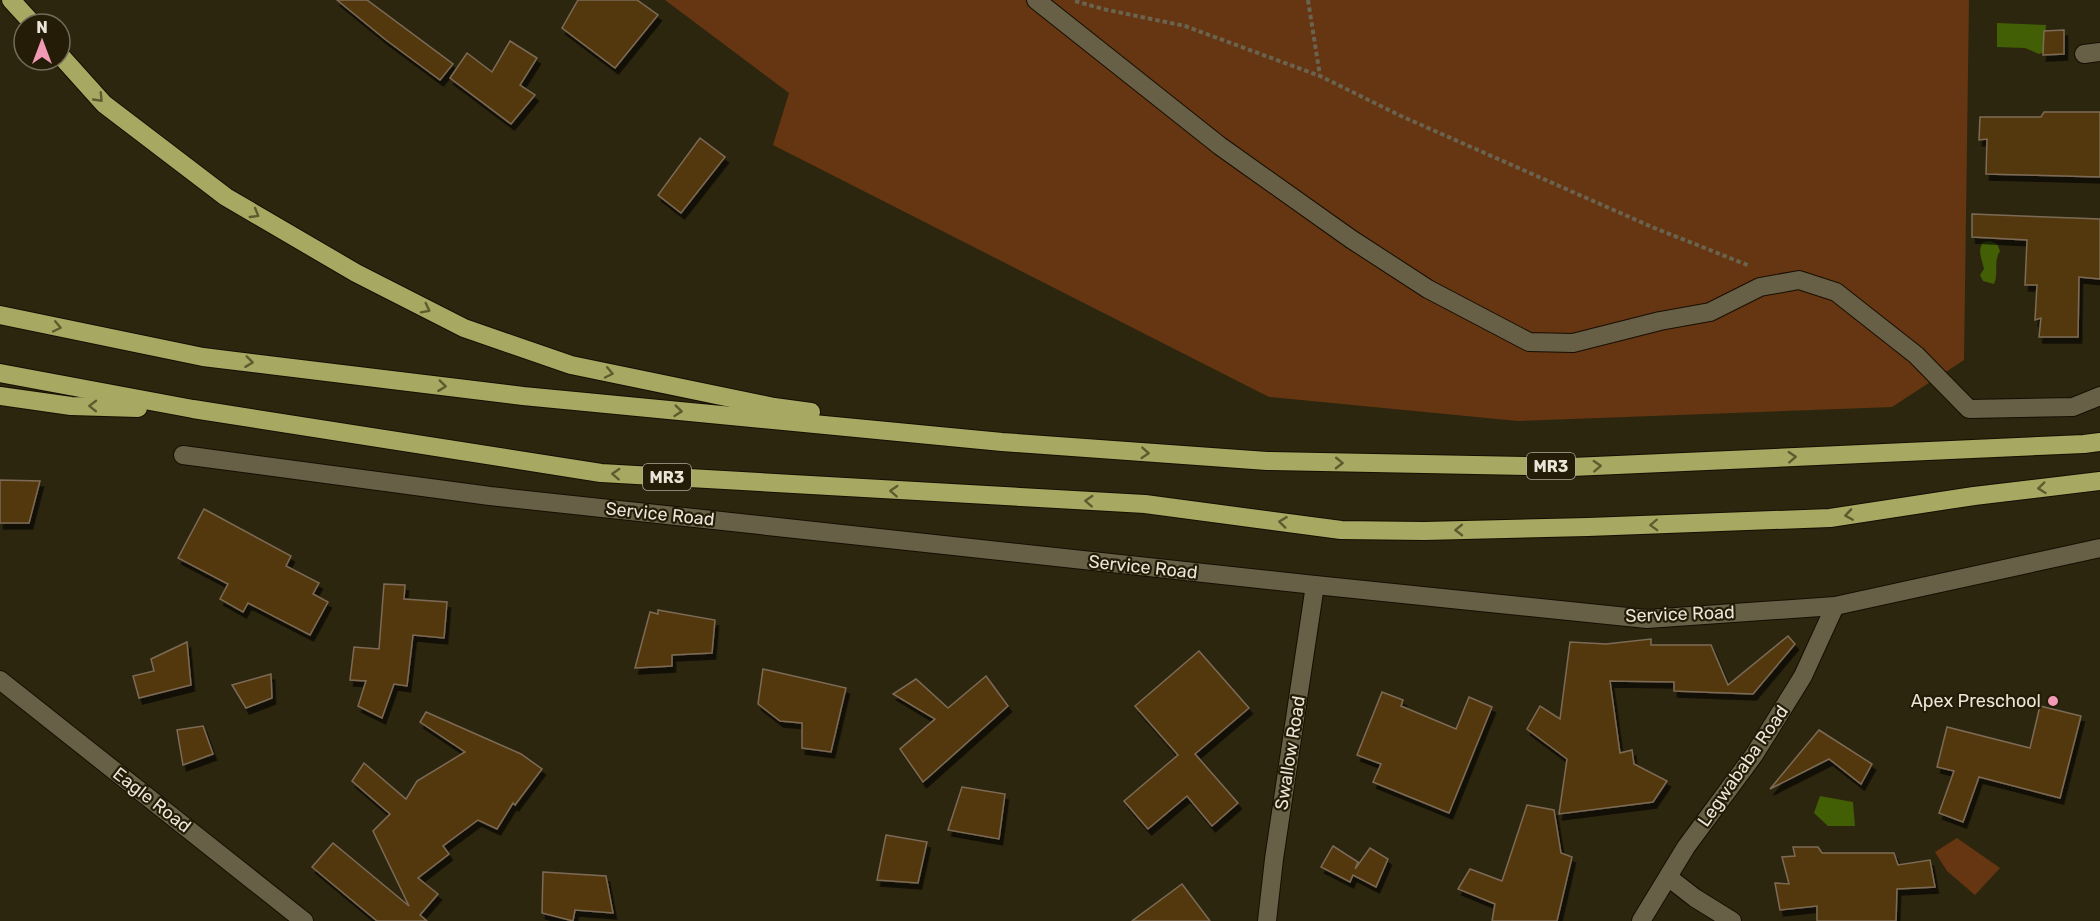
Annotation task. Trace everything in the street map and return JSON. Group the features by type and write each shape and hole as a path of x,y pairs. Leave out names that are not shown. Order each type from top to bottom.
{"highway":[{"path":"11,0 22,12"},
{"path":"72,68 104,104 226,197 356,273 464,328 571,365 774,407 1002,442"},
{"name":"MR3","path":"0,315 203,357 523,396 1002,442 1267,461 1572,467 2100,442"},
{"name":"MR3","path":"0,373 194,409 602,473 1145,504 1341,530 1565,528 1830,518 1974,496 2100,481"},
{"path":"0,396 71,406 194,409"}],"street":[{"path":"1036,0 1220,147 1351,239 1428,289 1529,342 1573,343 1660,321 1710,312 1760,287 1799,280 1836,292 1916,355 1969,409 2073,407 2100,396"},
{"name":"Service Road","path":"183,455 490,496 1647,619 1835,606 2100,548"},
{"name":"Swallow Road","path":"1267,921 1274,859 1315,585"},
{"name":"Legwababa Road","path":"1641,921 1686,847 1754,755 1795,689 1835,606"},
{"name":"Eagle Road","path":"0,680 304,921"},
{"path":"1668,877 1695,898 1732,921"}],"path":[{"path":"1073,0 1102,9 1185,26 1320,76 1401,116 1632,218 1751,266"},
{"path":"1308,0 1320,76"}],"shaded area":[{"path":"665,0 1969,0 1964,360 1892,407 1518,421 1269,397 773,145 789,93"},
{"path":"1997,23 2046,25 2044,52 2039,54 2025,48 1997,47"},
{"path":"1990,241 1997,244 2000,251 1994,284 1983,281 1980,275 1984,269 1981,245 1983,242"},
{"path":"1820,796 1853,802 1855,826 1828,826 1814,813"},
{"path":"1957,838 2000,868 1975,895 1947,871 1935,852"}],"building":[{"path":"337,0 367,0 453,64 440,80"},
{"path":"578,0 637,0 658,15 615,68 562,28"},
{"path":"2064,30 2064,54 2043,55 2044,31"},
{"path":"510,41 537,58 520,85 535,95 511,124 450,78 467,53 492,72"},
{"path":"2044,112 2100,112 2100,177 1986,174 1987,139 1979,140 1980,117 2041,117"},
{"path":"700,138 725,157 681,213 658,195"},
{"path":"1972,214 2100,219 2100,279 2079,277 2078,337 2039,337 2041,318 2035,320 2037,285 2025,285 2027,240 1972,237"},
{"path":"0,480 40,481 29,523 0,523"},
{"path":"204,509 291,556 286,566 319,583 313,594 328,602 310,635 248,603 243,612 220,599 228,584 178,558"},
{"path":"384,584 405,585 404,599 447,602 444,638 413,635 407,686 394,684 382,718 358,706 366,681 350,680 354,647 379,649"},
{"path":"658,610 715,620 712,653 672,655 672,666 635,668 650,612 658,614"},
{"path":"1788,636 1795,644 1753,694 1674,691 1674,682 1610,681 1620,753 1632,750 1634,764 1667,781 1653,802 1559,814 1567,759 1527,729 1540,706 1560,719 1570,642 1606,644 1651,639 1651,645 1711,645 1728,685"},
{"path":"187,642 191,685 139,698 133,676 154,671 151,659"},
{"path":"1199,651 1249,708 1195,754 1238,803 1212,826 1187,796 1148,829 1124,801 1178,755 1135,706"},
{"path":"763,669 846,688 831,752 802,748 802,723 780,721 758,704"},
{"path":"271,674 272,698 246,708 232,685"},
{"path":"986,676 1008,706 923,782 900,749 935,719 893,694 916,679 948,708"},
{"path":"1382,692 1403,700 1401,706 1456,729 1469,697 1492,707 1449,813 1373,782 1381,764 1357,755"},
{"path":"2040,706 2081,716 2060,798 1979,777 1963,822 1939,813 1954,771 1937,767 1947,727 2030,748"},
{"path":"426,712 521,754 542,769 515,805 513,803 497,829 478,820 443,846 449,854 418,878 438,894 420,915 427,921 377,921 312,867 333,843 409,906 373,831 390,814 352,781 364,763 406,799 417,781 465,752 420,722"},
{"path":"203,726 213,754 183,765 177,730"},
{"path":"1819,730 1872,764 1861,784 1829,759 1770,789"},
{"path":"962,787 1005,794 999,839 948,830"},
{"path":"1527,805 1554,810 1561,853 1572,857 1557,921 1492,921 1495,904 1458,889 1470,869 1502,881"},
{"path":"886,835 927,842 918,883 877,880"},
{"path":"1333,846 1358,862 1355,869 1370,848 1388,859 1376,887 1353,875 1350,882 1321,867"},
{"path":"1793,847 1818,847 1822,853 1894,853 1898,865 1930,860 1935,887 1897,889 1896,921 1817,921 1817,906 1780,910 1775,883 1789,884 1782,857 1795,856"},
{"path":"543,872 606,876 613,913 575,910 573,921 542,913"},
{"path":"1182,884 1210,921 1132,921"}],"place":[{"name":"Apex Preschool","path":"2053,701"}]}
